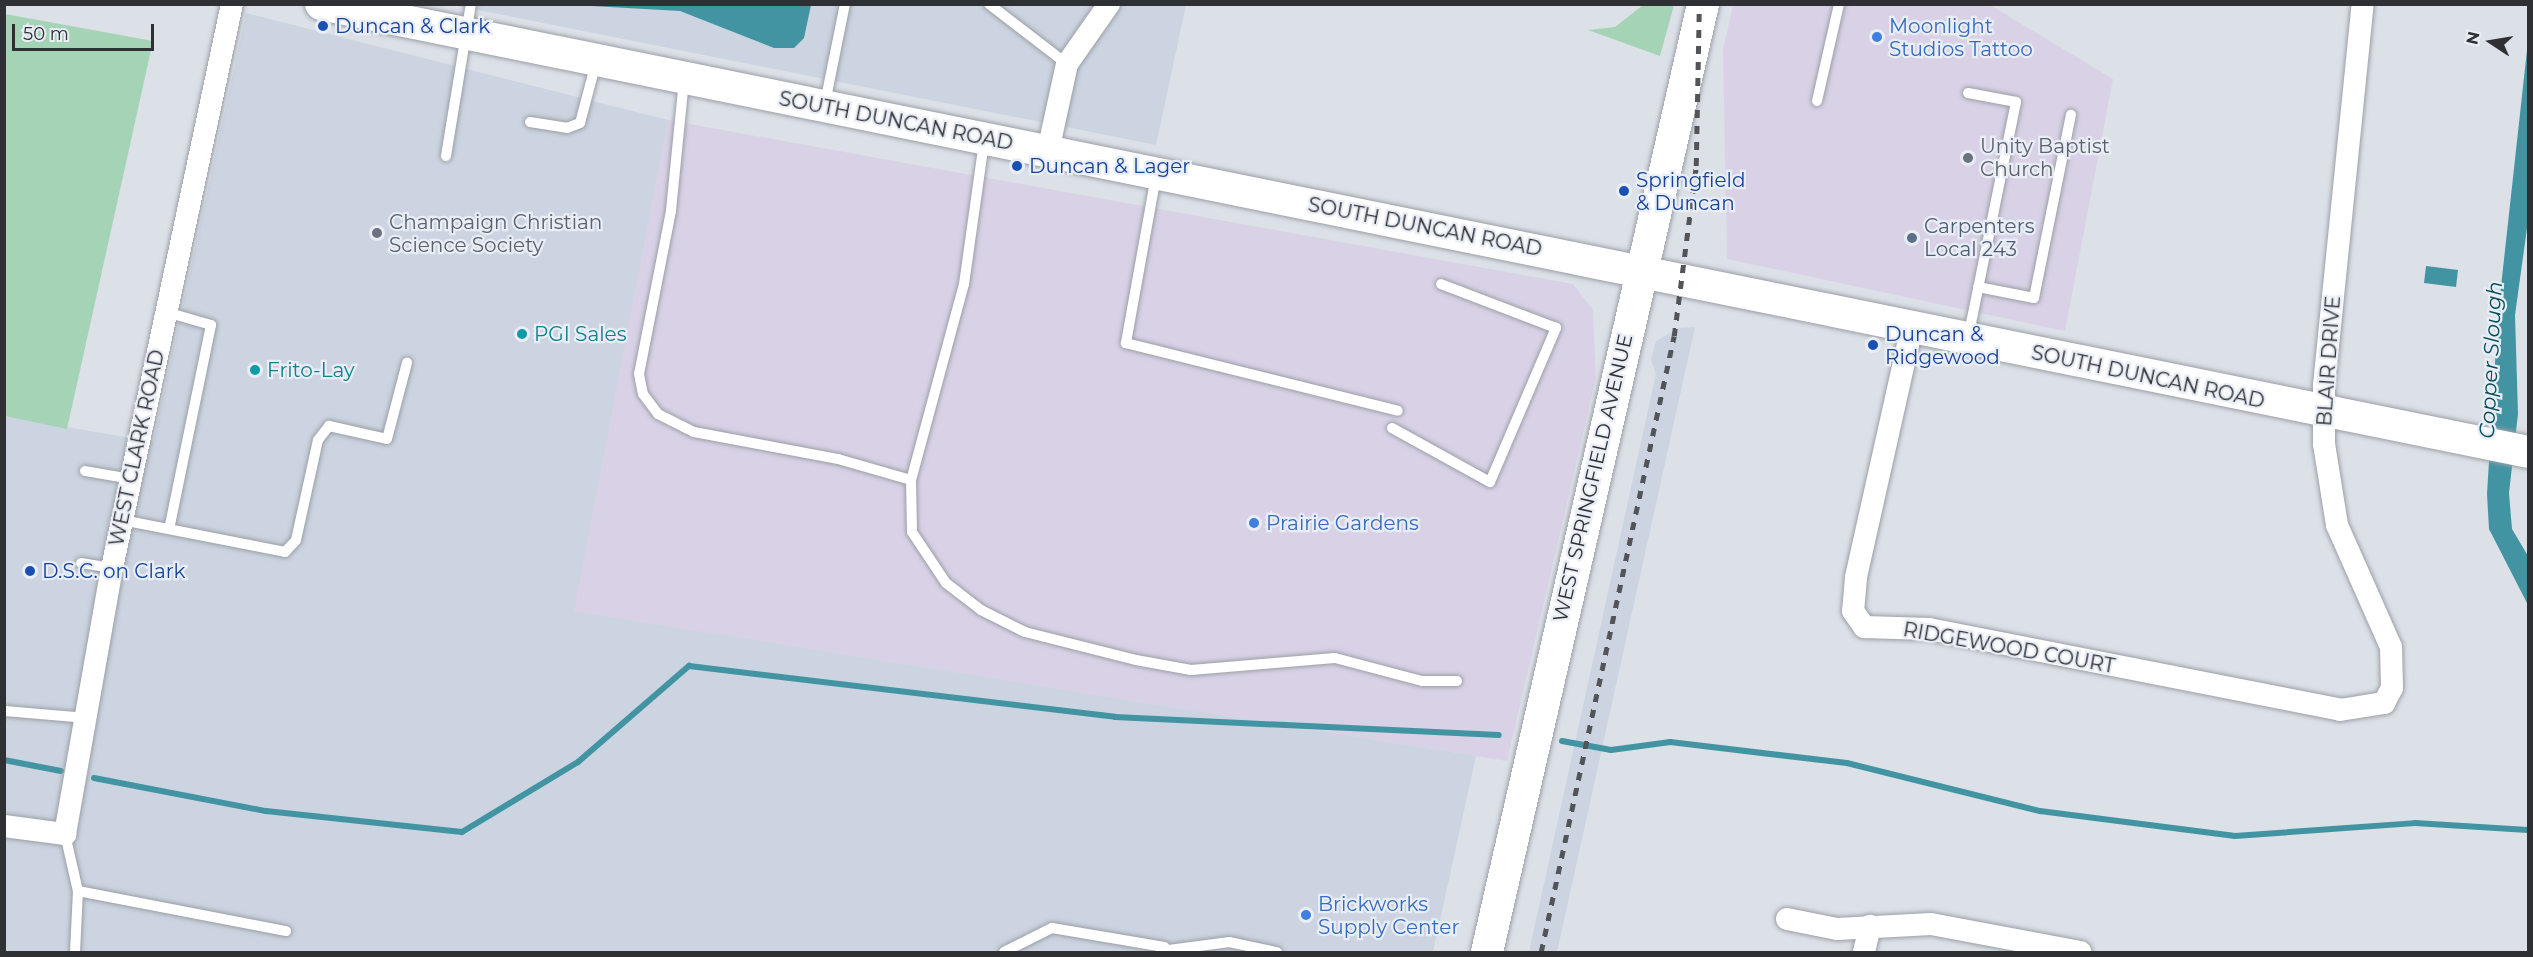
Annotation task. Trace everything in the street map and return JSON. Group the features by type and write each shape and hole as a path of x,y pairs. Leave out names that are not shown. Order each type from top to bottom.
{"main road":[{"name":"SOUTH DUNCAN ROAD","path":"321,4 468,19 597,60 1639,270 1911,331 1968,340 2324,413 2521,450"},
{"name":"WEST SPRINGFIELD AVENUE","path":"1487,952 1639,270 1703,4"}],"street":[{"name":"WEST CLARK ROAD","path":"64,834 112,568 232,4"},
{"path":"1048,151 1067,64 1109,4"},
{"name":"BLAIR DRIVE","path":"2363,4 2324,413 2334,515 2391,647 2392,688 2384,703"},
{"name":"RIDGEWOOD COURT","path":"1911,331 1856,578 1852,610 1864,627 1929,629 2340,710 2384,703"},
{"path":"4,826 64,834"},
{"path":"1787,919 1837,929 1931,924 2080,952"},
{"path":"1864,952 1870,926"}],"lane":[{"path":"824,106 845,4"},
{"path":"989,4 1067,64"},
{"path":"1817,101 1839,4"},
{"path":"446,156 468,19"},
{"path":"530,122 567,128 580,123 597,60"},
{"path":"684,78 671,211 639,374 643,394 658,414 694,432 838,459 911,480"},
{"path":"1968,93 2016,102 1968,340"},
{"path":"1978,287 2034,298 2071,115"},
{"path":"985,139 973,196 964,284 911,480 912,532 946,583 1024,632 1191,670 1335,658 1422,681 1457,681"},
{"path":"1157,173 1126,343 1398,411"},
{"path":"1392,428 1490,482 1556,328 1441,284"},
{"path":"166,312 211,325 169,529"},
{"path":"122,520 285,552 296,540 318,440 329,426 387,439 407,363"},
{"path":"86,471 131,479"},
{"path":"81,563 112,568"},
{"path":"4,711 85,718"},
{"path":"64,834 78,891 75,952"},
{"path":"78,891 286,931"},
{"path":"1004,952 1052,928 1162,950 1229,942 1277,952"}],"shaded area":[{"path":"453,5 1186,5 1156,145"},
{"path":"1733,5 1990,5 2113,79 2065,331 1727,259 1723,50"},
{"path":"246,13 668,120 574,611 1476,756 1433,952 5,952 4,416 153,442"},
{"path":"668,120 1573,284 1593,310 1596,378 1507,761 573,611"},
{"path":"1695,327 1557,952 1529,952 1656,374 1651,360 1656,341 1679,328"}],"green space":[{"path":"1643,5 1674,5 1660,56 1588,30 1615,27"},
{"path":"5,14 153,41 67,429 5,416"}],"water":[{"path":"811,4 804,38 794,48 774,48 680,11 574,5"},
{"path":"2528,41 2528,221 2515,315 2518,414 2509,493 2512,529 2528,556 2528,605 2489,529 2487,494 2498,314"},
{"path":"2426,266 2458,270 2456,287 2424,283"}],"waterway":[{"path":"94,778 266,811 462,832 578,762 689,666 1115,717 1499,735"},
{"path":"1562,741 1611,750 1670,742 1847,763 2040,811 2235,836 2415,823 2528,830"},
{"path":"4,760 61,771"}],"railway":[{"path":"1541,952 1674,336 1696,166 1699,4"}],"place":[{"name":"Duncan & Clark","path":"323,26"},
{"name":"Moonlight Studios Tattoo","path":"1877,37"},
{"name":"Unity Baptist Church","path":"1968,158"},
{"name":"Duncan & Lager","path":"1017,166"},
{"name":"Springfield & Duncan","path":"1624,191"},
{"name":"Champaign Christian Science Society","path":"377,233"},
{"name":"Carpenters Local 243","path":"1912,238"},
{"name":"PGI Sales","path":"522,334"},
{"name":"Duncan & Ridgewood","path":"1873,345"},
{"name":"Frito-Lay","path":"255,370"},
{"name":"Prairie Gardens","path":"1254,523"},
{"name":"D.S.C. on Clark","path":"30,571"},
{"name":"Brickworks Supply Center","path":"1306,915"}],"water label":[{"name":"Copper Slough","path":"2491,360"}]}
